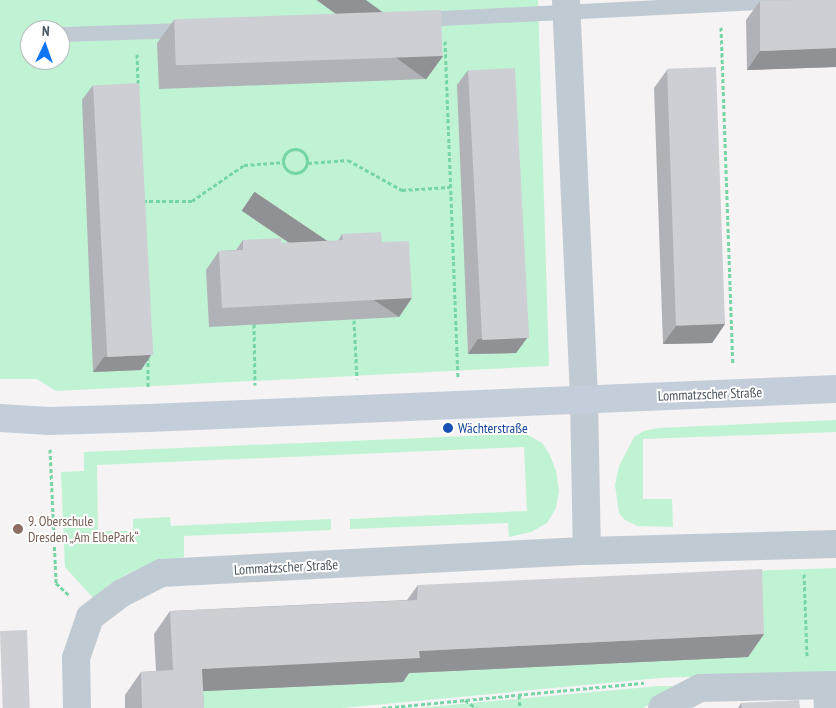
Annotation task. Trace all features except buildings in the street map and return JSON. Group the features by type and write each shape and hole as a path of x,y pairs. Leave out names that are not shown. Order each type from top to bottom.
{"main road":[{"name":"Lommatzscher Straße","path":"0,418 49,421 149,418 836,389"}],"street":[{"path":"566,6 584,399 587,551"},
{"name":"Lommatzscher Straße","path":"90,618 122,593 161,573 587,551 836,544"},
{"path":"77,708 76,658 90,618"},
{"path":"662,708 700,688 825,691"}],"lane":[{"path":"404,20 566,6 720,4 801,0"},
{"path":"70,34 196,30"}],"path":[{"path":"720,4 734,394"},
{"path":"444,18 459,405"},
{"path":"136,32 139,92"},
{"path":"296,149 304,152 308,163 305,170 294,174 286,170 283,162 288,151 296,149"},
{"path":"308,163 348,160 402,190 450,187"},
{"path":"143,201 192,201 244,165 283,162"},
{"path":"143,191 144,210"},
{"path":"354,320 359,409"},
{"path":"254,324 256,413"},
{"path":"147,349 149,418"},
{"path":"49,421 56,583 90,618"},
{"path":"803,545 825,691"},
{"path":"382,708 650,683"},
{"path":"519,695 520,708"},
{"path":"465,700 476,708"}],"green space":[{"path":"0,0 538,0 549,366 56,391 37,379 0,379"},
{"path":"836,420 836,432 643,439 643,499 672,499 673,527 638,526 625,520 619,513 615,485 619,466 634,437 644,431 658,428"},
{"path":"514,434 528,435 542,443 550,455 556,471 559,491 556,508 547,523 531,532 509,537 508,523 350,529 350,519 527,511 524,447 97,465 98,531 133,531 133,519 170,517 171,526 331,519 331,530 184,536 184,557 148,565 127,574 110,584 94,599 65,567 61,472 84,471 84,452"},
{"path":"836,568 836,677 810,672 660,678 342,708 204,708 202,691 403,682 403,674 745,571"},
{"path":"659,686 690,686 652,701 644,708 417,708"}],"place":[{"name":"Wächterstraße","path":"448,428"},
{"name":"9. Oberschule Dresden „Am ElbePark“","path":"18,529"}]}
